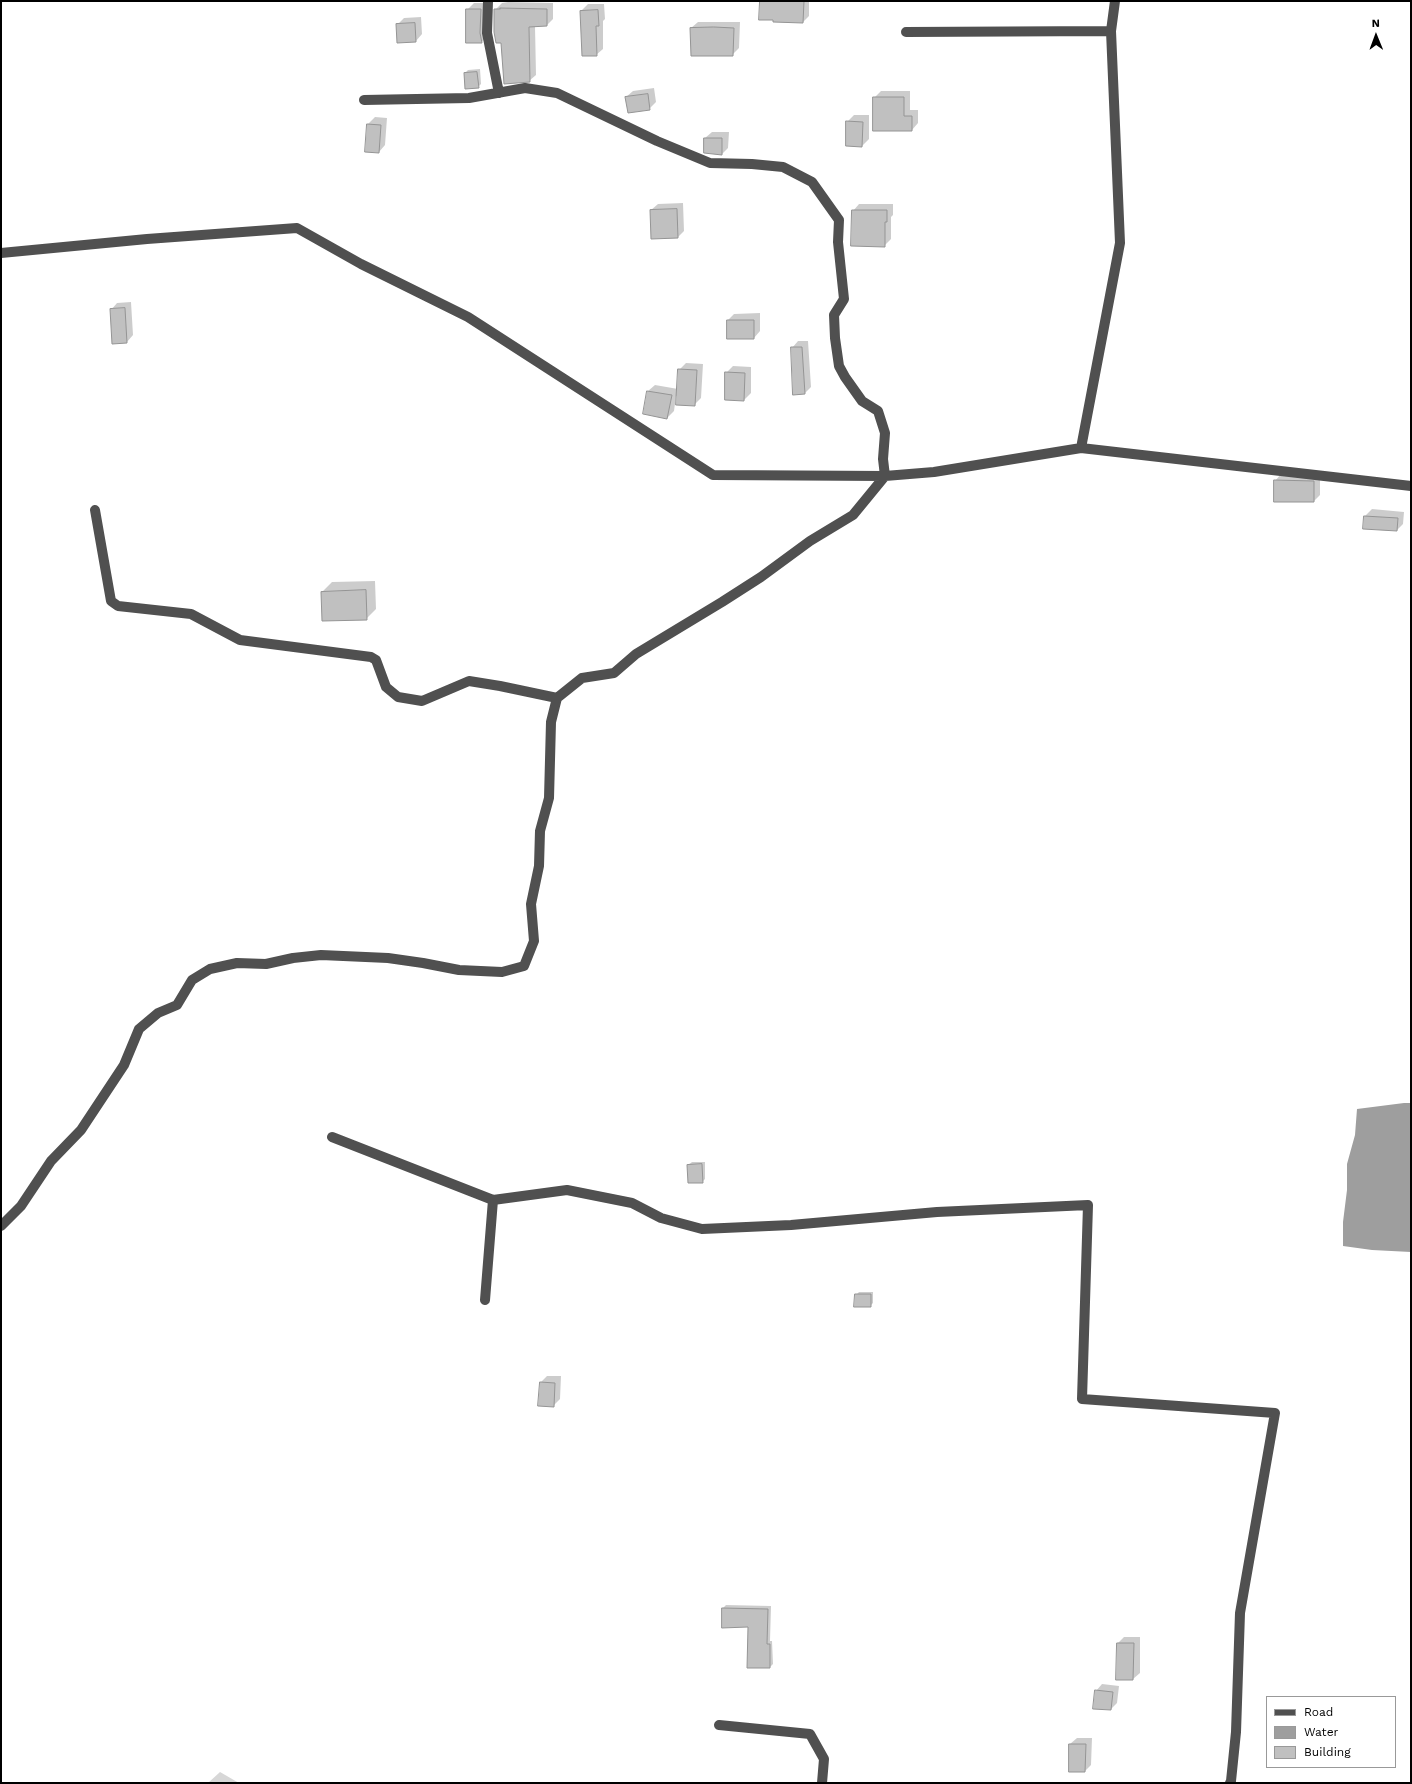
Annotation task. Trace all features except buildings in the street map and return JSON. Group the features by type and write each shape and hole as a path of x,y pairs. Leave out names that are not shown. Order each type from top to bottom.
{"street":[{"path":"488,1 487,33 500,93"},
{"path":"1081,448 1120,243 1111,31 1115,1"},
{"path":"906,32 1111,31"},
{"path":"1,1226 21,1206 51,1161 81,1130 124,1065 139,1029 158,1013 176,1005 192,980 210,969 236,963 266,964 293,958 321,955 388,958 459,970 502,972 524,966 534,941 531,904 539,866 540,831 549,798 551,722 558,698 582,678 614,672 636,654 722,602 761,577 810,540 853,515 885,476 883,459 885,433 878,411 862,401 844,377 839,366 834,338 834,315 844,299 838,242 839,220 812,182 783,167 752,164 710,164 657,141 557,93 525,88 469,98 364,100"},
{"path":"1,252 297,228 361,264 468,317 713,476 885,476 934,472 1081,448 1411,486"},
{"path":"95,510 111,601 118,606 191,614 240,640 371,657 376,660 386,686 398,697 422,701 469,681 558,698"},
{"path":"332,1137 494,1200 567,1190 632,1203 661,1218 702,1229 790,1225 937,1212 1088,1205 1082,1400 1275,1413 1240,1613 1236,1732 1230,1783"},
{"path":"485,1300 494,1200"},
{"path":"719,1726 810,1734 824,1759 822,1783"}],"shaded area":[{"path":"220,1772 239,1783 208,1783"}],"water":[{"path":"1411,1103 1411,1252 1372,1250 1343,1246 1343,1222 1347,1190 1347,1164 1355,1135 1357,1109"}]}
